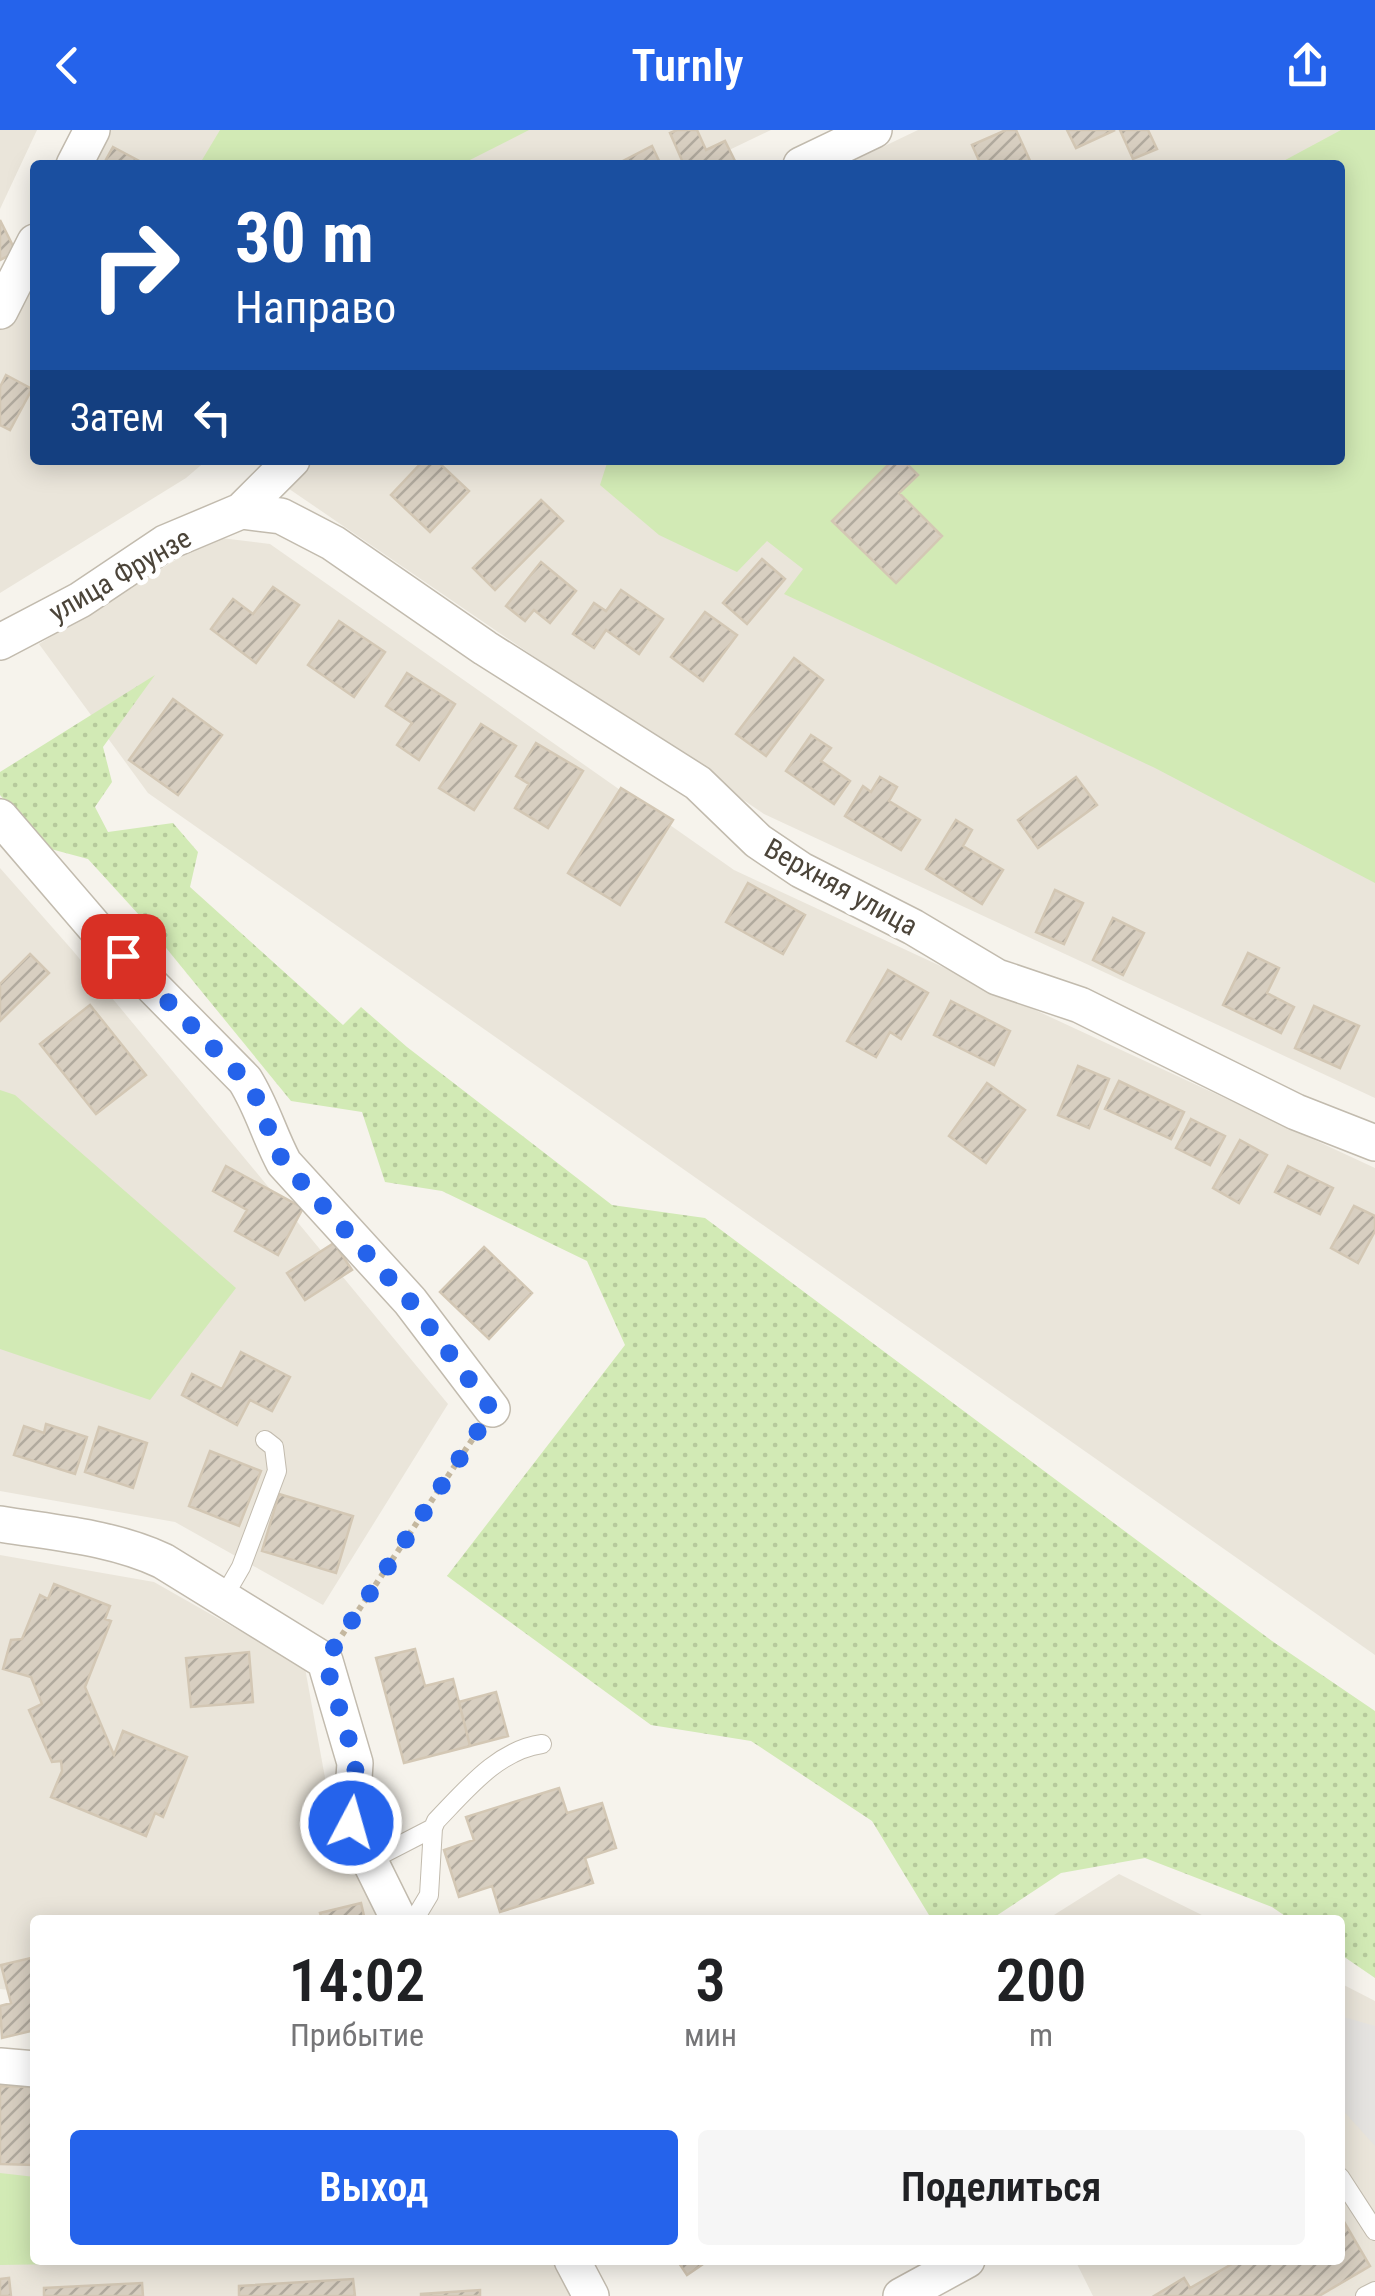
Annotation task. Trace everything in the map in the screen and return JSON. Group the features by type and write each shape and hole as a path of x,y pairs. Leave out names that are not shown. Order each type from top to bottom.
{"street":[{"path":"77,160 92,130"},
{"path":"812,160 874,130"},
{"path":"0,311 30,252"},
{"path":"241,511 287,465"},
{"name":"улица Фрунзе","path":"0,642 80,600 165,544 241,511"},
{"name":"Верхняя улица","path":"241,511 281,516 333,543 485,648 698,783 758,841 801,870 913,927 997,977 1080,1005 1296,1112 1375,1144"},
{"path":"0,817 98,931 245,1080 261,1105 284,1163 410,1301 492,1410"},
{"path":"0,1524 114,1542 139,1550 325,1661 356,1763 351,1823 396,1915"},
{"path":"0,2066 30,2068"},
{"path":"575,2265 591,2296"},
{"path":"901,2296 958,2265"}],"lane":[{"path":"222,1598 241,1567 277,1472 274,1446 265,1440"},
{"path":"368,1860 433,1828 477,1778 523,1747 542,1744"},
{"path":"417,1915 429,1894 433,1828"},
{"path":"1345,2185 1375,2231"},
{"path":"1366,2296 1375,2290"}],"path":[{"path":"325,1661 492,1410"}],"shaded area":[{"path":"0,130 37,130 0,209"},
{"path":"100,130 771,130 708,160 85,160"},
{"path":"918,130 1375,130 1375,1098 764,814 279,482 298,465 1345,465 1345,160 855,160"},
{"path":"30,265 30,465 201,465 0,593 0,323"},
{"path":"213,537 270,544 734,870 1375,1168 1375,1655 148,793 39,644"},
{"path":"0,868 448,1404 323,1605 175,1522 0,1491"},
{"path":"0,1555 154,1582 305,1668 334,1827 378,1915 30,1915 30,1992 0,1989"},
{"path":"1119,1874 1202,1915 1054,1915"},
{"path":"1345,1986 1375,2001 1375,2296 1093,2296 1078,2265 1345,2265"},
{"path":"1345,2017 1375,2026 1375,2146 1345,2113"},
{"path":"0,2055 30,2058 30,2265 589,2265 589,2296 0,2296"}],"green space":[{"path":"220,130 529,130 470,160 202,160"},
{"path":"1341,130 1375,130 1375,883 1155,768 784,594 803,569 767,541 737,572 659,535 600,485 606,465 1345,465 1345,160 1285,160"},
{"path":"155,675 103,747 112,782 95,807 108,832 173,823 198,852 190,887 343,1025 361,1007 612,1205 705,1218 1272,1641 1375,1711 1375,1978 1345,1957 1345,1915 1284,1915 1145,1858 1061,1873 998,1915 929,1915 872,1821 751,1741 651,1725 447,1576 625,1345 587,1261 442,1191 385,1182 362,1112 291,1101 140,916 88,859 47,848 0,795 0,772"},
{"path":"0,1090 15,1095 236,1288 150,1400 0,1349"},
{"path":"0,2173 30,2176 30,2264 0,2265"}],"building":[{"path":"697,130 706,150 725,141 734,160 682,160 670,133"},
{"path":"1006,130 1016,130 1030,160 979,160 972,145"},
{"path":"1067,130 1115,130 1076,148"},
{"path":"1120,130 1148,130 1157,149 1133,159"},
{"path":"652,146 659,160 625,160"},
{"path":"113,147 138,160 106,160"},
{"path":"0,220 16,252 0,260"},
{"path":"6,375 30,388 10,430 0,425 0,387"},
{"path":"419,465 441,465 469,491 430,532 391,495"},
{"path":"888,465 908,465 918,475 899,493 942,536 896,583 832,521"},
{"path":"541,500 563,521 495,590 473,568"},
{"path":"762,559 785,579 747,624 723,603"},
{"path":"541,562 576,591 550,623 534,610 525,621 506,606"},
{"path":"273,587 299,605 256,663 211,629 233,599 253,614"},
{"path":"621,590 663,619 639,654 606,630 594,648 573,634 594,603 606,611"},
{"path":"705,612 737,635 703,681 671,657"},
{"path":"339,621 385,652 354,697 308,665"},
{"path":"794,658 823,680 766,756 736,734"},
{"path":"407,673 455,704 419,760 397,745 412,723 386,706"},
{"path":"173,699 222,735 178,795 129,760"},
{"path":"481,724 516,746 474,810 439,788"},
{"path":"811,735 831,748 821,761 850,781 834,804 786,771"},
{"path":"536,743 583,771 548,828 515,808 529,784 516,776"},
{"path":"880,777 897,787 889,801 920,820 901,850 845,816 863,786 871,792"},
{"path":"1076,777 1097,805 1038,848 1018,820"},
{"path":"621,788 673,820 620,905 568,873"},
{"path":"956,820 972,830 963,846 1003,870 982,904 926,869"},
{"path":"748,883 805,915 783,954 726,922"},
{"path":"1055,890 1083,903 1064,944 1036,932"},
{"path":"1113,918 1144,933 1123,975 1093,960"},
{"path":"1248,953 1279,968 1267,993 1294,1007 1281,1033 1223,1005"},
{"path":"30,954 49,973 0,1021 0,984"},
{"path":"888,970 928,993 901,1039 890,1032 876,1057 847,1041"},
{"path":"951,1001 1010,1031 994,1065 934,1035"},
{"path":"90,1005 146,1075 96,1114 40,1044"},
{"path":"1314,1006 1359,1026 1340,1068 1295,1048"},
{"path":"1078,1066 1109,1079 1089,1128 1058,1115"},
{"path":"1119,1081 1184,1112 1171,1139 1105,1109"},
{"path":"987,1083 1025,1110 986,1163 949,1136"},
{"path":"1191,1119 1225,1136 1210,1165 1176,1148"},
{"path":"1240,1140 1267,1155 1239,1203 1213,1188"},
{"path":"226,1166 303,1208 278,1255 235,1231 247,1210 213,1191"},
{"path":"1288,1166 1333,1188 1320,1214 1275,1192"},
{"path":"1354,1206 1375,1216 1375,1231 1358,1263 1331,1248"},
{"path":"334,1243 352,1270 305,1300 287,1273"},
{"path":"484,1247 532,1293 489,1339 440,1292"},
{"path":"241,1352 290,1377 272,1411 250,1400 237,1425 182,1395 192,1374 222,1389"},
{"path":"46,1424 87,1437 75,1474 14,1455 24,1426 44,1433"},
{"path":"99,1427 147,1443 133,1488 85,1472"},
{"path":"210,1451 261,1471 239,1526 189,1506"},
{"path":"279,1494 353,1516 336,1573 262,1551"},
{"path":"54,1584 110,1606 105,1619 111,1621 85,1687 114,1755 123,1731 187,1757 163,1817 155,1813 146,1836 51,1797 62,1771 61,1761 52,1762 29,1710 42,1704 31,1677 3,1669 11,1640 22,1639 40,1595 48,1599"},
{"path":"415,1649 425,1686 453,1679 470,1746 404,1763 376,1658"},
{"path":"249,1652 253,1702 191,1707 186,1658"},
{"path":"496,1692 508,1736 470,1746 459,1702"},
{"path":"559,1788 567,1813 602,1803 616,1848 585,1858 593,1883 500,1912 492,1886 459,1897 444,1850 474,1840 466,1817"},
{"path":"361,1903 364,1915 321,1915"},
{"path":"30,1958 30,2031 2,2038 0,2006 11,2003 1,1965"},
{"path":"0,2086 30,2087 30,2165 0,2164"},
{"path":"1345,2224 1370,2266 1319,2296 1154,2296 1184,2278 1190,2288 1230,2265 1345,2265"},
{"path":"680,2265 702,2265 687,2275"},
{"path":"9,2278 11,2296 0,2296 0,2279"},
{"path":"353,2279 355,2296 239,2296 239,2286"},
{"path":"142,2283 143,2296 44,2296 44,2288"},
{"path":"480,2290 480,2296 421,2296 421,2294"}],"route":[{"path":"123,956 245,1080 261,1105 284,1163 410,1301 492,1410 325,1661 356,1763 351,1823"}]}
